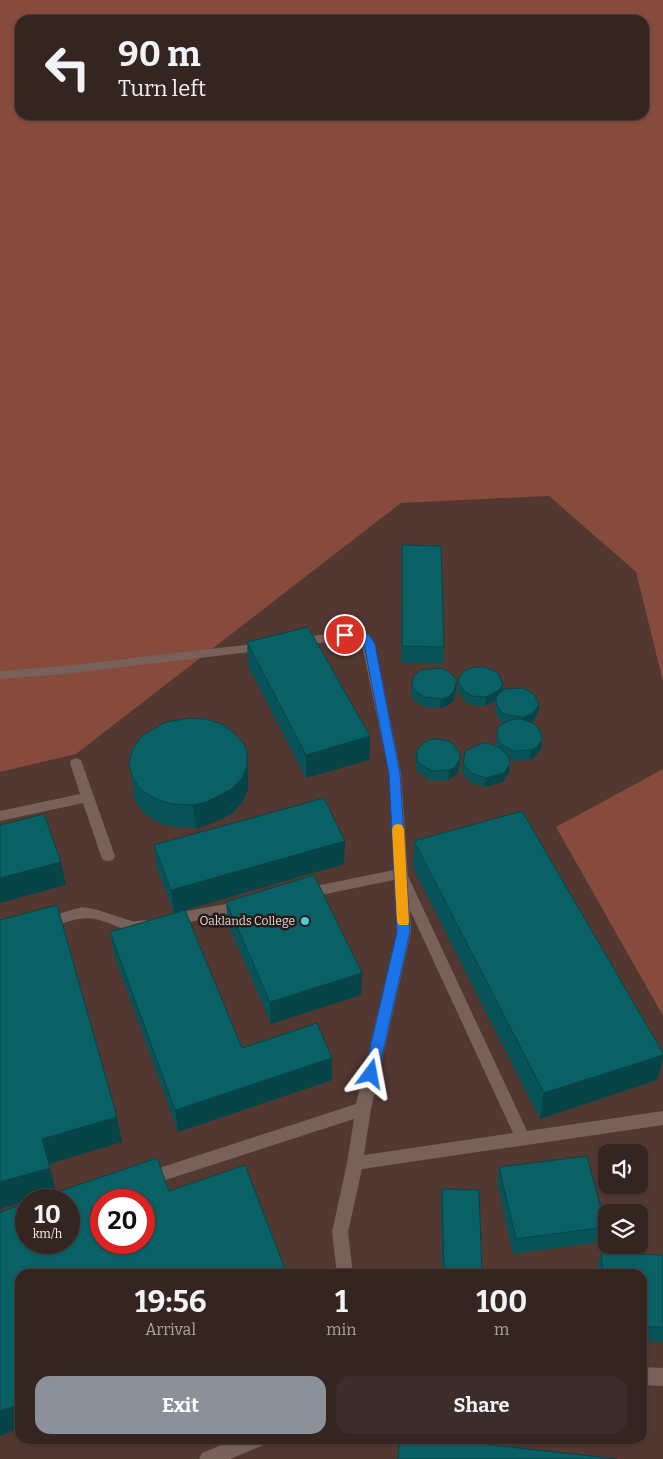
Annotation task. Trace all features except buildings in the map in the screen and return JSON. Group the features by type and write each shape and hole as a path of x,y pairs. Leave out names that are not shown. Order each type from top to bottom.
{"lane":[{"path":"0,676 278,645 357,634 365,637 369,644 395,774 404,932 363,1109 355,1164 340,1232 344,1269"},
{"path":"76,763 108,856"},
{"path":"0,816 87,797"},
{"path":"296,895 400,874"},
{"path":"400,874 523,1138"},
{"path":"36,926 82,913 96,914 134,927 258,902"},
{"path":"135,1183 363,1109"},
{"path":"355,1164 663,1118"},
{"path":"647,1376 663,1377"},
{"path":"208,1459 246,1444"}],"shaded area":[{"path":"0,0 663,0 663,682 636,572 549,496 401,503 76,754 0,772"},
{"name":"Oaklands College","path":"549,496 636,572 663,682 663,769 556,827 663,1016 663,1459 0,1459 0,772 76,754 401,503"},
{"path":"663,769 663,1016 556,827"}],"slow traffic":[{"path":"398,829 403,922"}],"place":[{"name":"Oaklands College","path":"305,921"}],"route":[{"path":"345,635 357,634 365,637 369,644 395,774 404,932 371,1074"}]}
